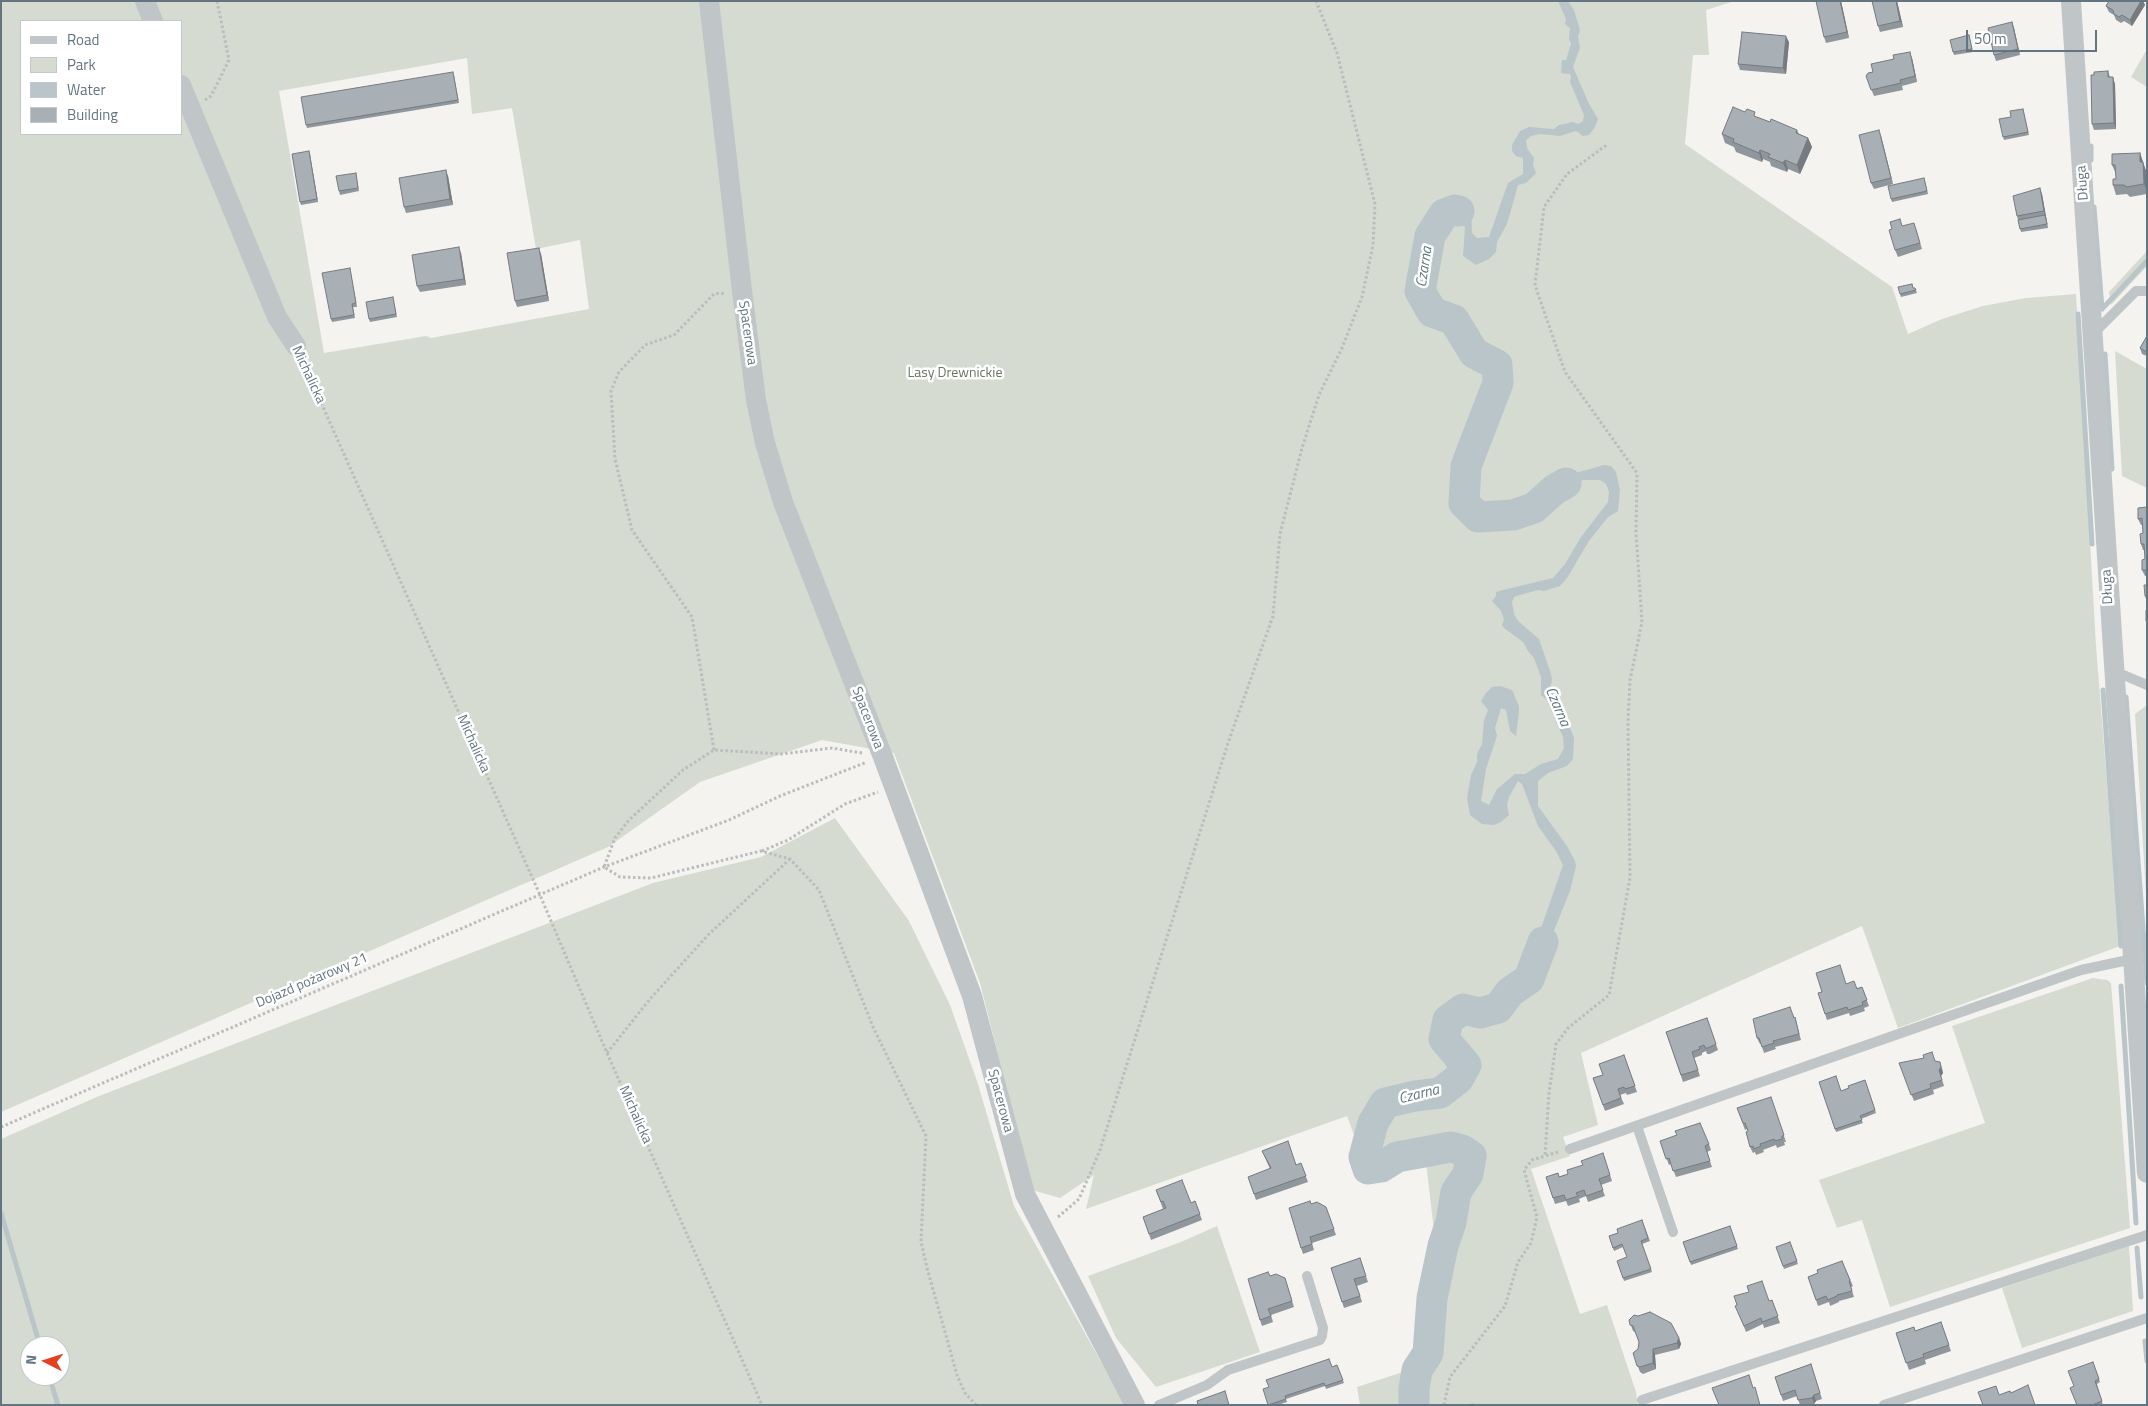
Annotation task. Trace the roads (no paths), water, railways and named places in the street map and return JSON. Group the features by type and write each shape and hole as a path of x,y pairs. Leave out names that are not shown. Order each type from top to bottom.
{"street":[{"path":"145,1 153,20"},
{"name":"Spacerowa","path":"709,1 742,292 756,400 765,443 783,502 883,757 972,996 1025,1194 1134,1405"},
{"name":"Długa","path":"2071,1 2113,671 2133,959 2141,1012 2147,1173"},
{"name":"Michalicka","path":"182,87 277,317 296,346"}],"lane":[{"path":"2092,334 2136,291 2147,291"},
{"path":"2113,671 2147,685"},
{"path":"1570,1149 2081,970 2133,959"},
{"path":"1637,1126 1673,1232"},
{"path":"1642,1400 2147,1235"},
{"path":"1159,1405 1207,1385 1228,1370 1320,1340 1323,1328 1306,1276"},
{"path":"1884,1405 2147,1318"}],"water":[{"path":"1558,1 1568,1 1574,10 1580,30 1578,37 1580,48 1573,67 1589,104 1598,119 1589,135 1583,136 1576,131 1560,136 1540,134 1531,136 1526,140 1527,148 1534,158 1533,165 1536,173 1526,183 1518,185 1507,224 1497,242 1496,252 1489,259 1476,265 1463,256 1465,227 1456,220 1453,220 1447,229 1439,232 1437,241 1423,230 1447,204 1453,199 1460,199 1467,201 1471,206 1472,233 1477,238 1489,237 1508,183 1523,174 1523,158 1516,156 1512,151 1512,145 1520,131 1529,127 1554,129 1559,125 1573,122 1578,124 1583,121 1584,115 1570,82 1570,74 1561,73 1562,60 1566,60 1571,44 1569,39 1570,28 1565,24 1566,19"},
{"path":"1604,465 1611,466 1616,472 1620,490 1618,511 1608,517 1589,541 1567,578 1560,586 1514,597 1512,602 1514,614 1518,621 1539,639 1551,674 1550,688 1561,706 1574,738 1573,759 1567,766 1548,773 1538,781 1538,806 1567,846 1576,866 1570,891 1553,933 1548,954 1539,972 1530,983 1523,977 1533,960 1540,931 1563,865 1556,851 1538,826 1522,784 1518,781 1509,797 1507,805 1509,815 1501,822 1494,825 1482,824 1470,815 1467,798 1471,775 1482,744 1484,720 1488,710 1481,701 1492,687 1500,686 1512,690 1519,706 1516,736 1510,731 1506,710 1501,708 1495,728 1497,736 1486,769 1481,801 1489,805 1497,789 1515,774 1525,774 1541,764 1558,759 1564,748 1563,737 1547,700 1541,695 1541,677 1534,658 1523,642 1504,628 1502,625 1504,619 1501,611 1492,601 1496,596 1496,592 1553,578 1565,564 1581,537 1608,502 1609,492 1606,484 1600,480 1583,480 1553,496 1550,507 1532,513 1532,504 1550,488 1572,474"}],"waterway":[{"path":"2091,146 2091,160"},
{"path":"2094,207 2102,309"},
{"name":"Czarna","path":"1459,211 1455,210 1444,214 1430,236 1420,291 1432,312 1454,320 1474,353 1497,365 1498,383 1466,466 1464,503 1478,517 1513,515 1534,508 1554,490 1566,483"},
{"path":"2102,309 2147,261"},
{"path":"2078,314 2092,544"},
{"path":"2105,354 2112,469"},
{"path":"2103,690 2121,946"},
{"path":"2126,697 2147,983"},
{"name":"Czarna","path":"1414,1405 1417,1370 1428,1353 1432,1298 1443,1246 1451,1222 1456,1192 1468,1174 1471,1156 1462,1150 1451,1147 1397,1157 1381,1167 1368,1169 1364,1157 1373,1123 1385,1103 1415,1096 1440,1093 1458,1079 1466,1065 1444,1039 1448,1020 1463,1009 1480,1013 1498,1008 1510,992 1529,979 1543,942"},
{"path":"2121,986 2136,1223"},
{"path":"1,1213 37,1336"},
{"path":"2137,1248 2141,1297"},
{"path":"2145,1341 2147,1361"},
{"path":"52,1386 58,1405"}],"park label":[{"name":"Lasy Drewnickie","path":"955,374"}]}
